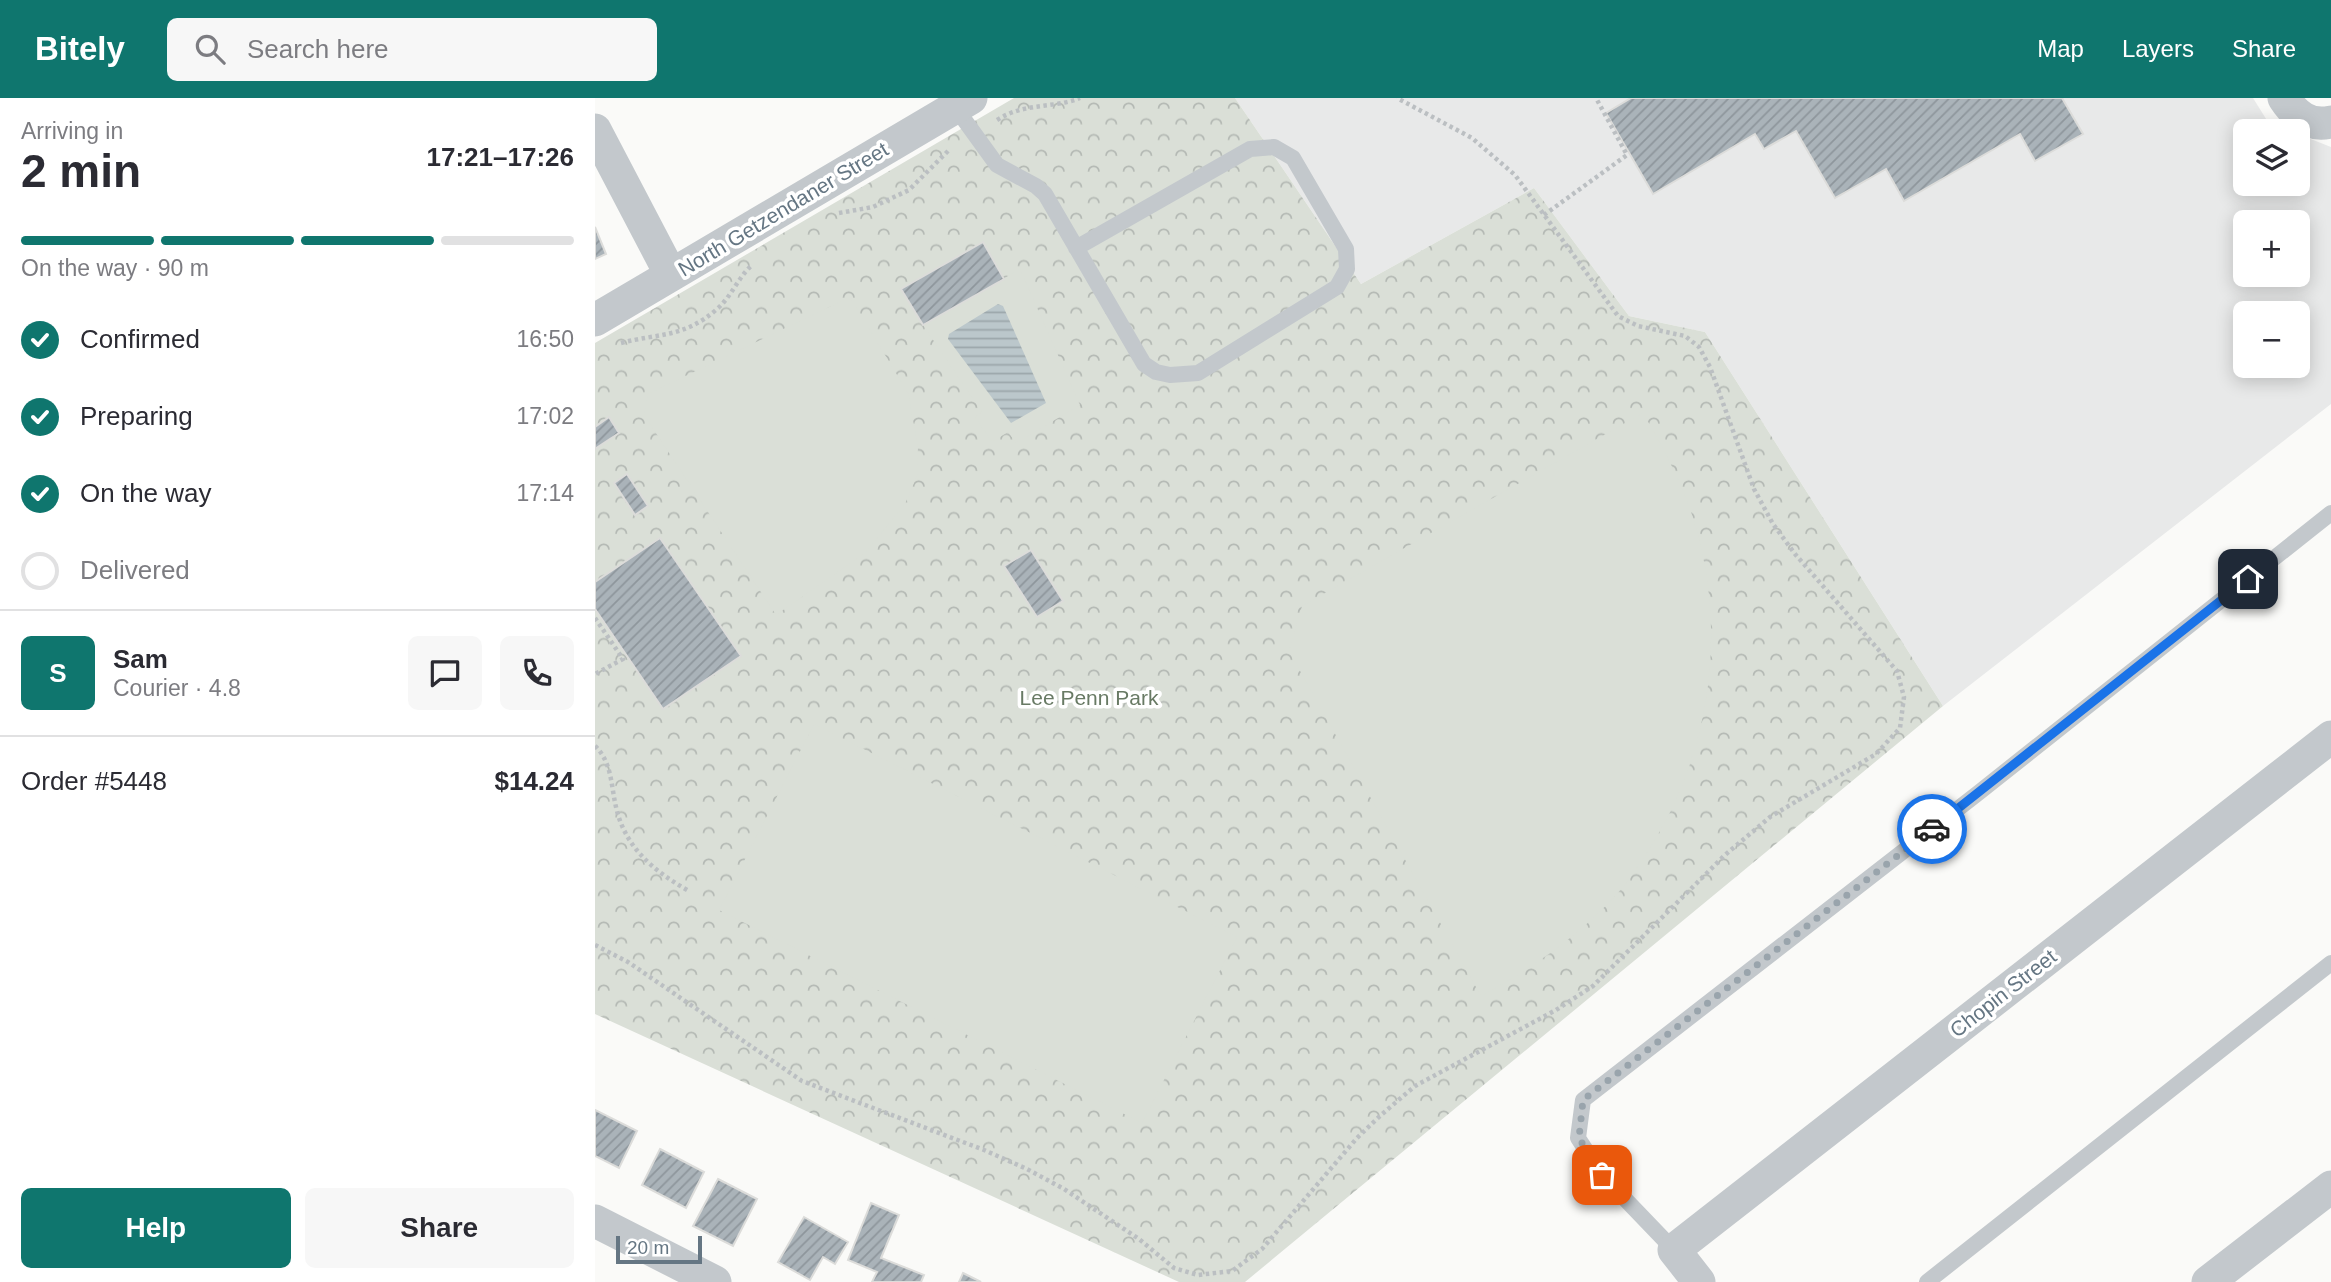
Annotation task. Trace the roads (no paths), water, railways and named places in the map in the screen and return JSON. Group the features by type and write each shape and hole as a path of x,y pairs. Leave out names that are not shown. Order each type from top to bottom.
{"street":[{"path":"2284,98 2294,113 2305,120 2323,124 2331,122"},
{"name":"North Getzendaner Street","path":"604,332 671,275 959,101"},
{"path":"595,130 671,275"},
{"name":"Chopin Street","path":"1674,1250 2331,737"},
{"path":"2208,1282 2331,1187"},
{"path":"595,1221 715,1282"},
{"path":"1674,1250 1699,1282"}],"lane":[{"path":"959,101 997,165 1036,186 1045,194 1076,248 1144,364 1156,372 1170,375 1198,373 1337,287 1347,269 1346,248 1293,158 1274,147 1250,149 1076,248"},
{"path":"1674,1250 1602,1175 1579,1138 1583,1100 1988,786 2331,513"},
{"path":"1927,1282 2331,962"}],"park label":[{"name":"Lee Penn Park","path":"1089,697"}]}
